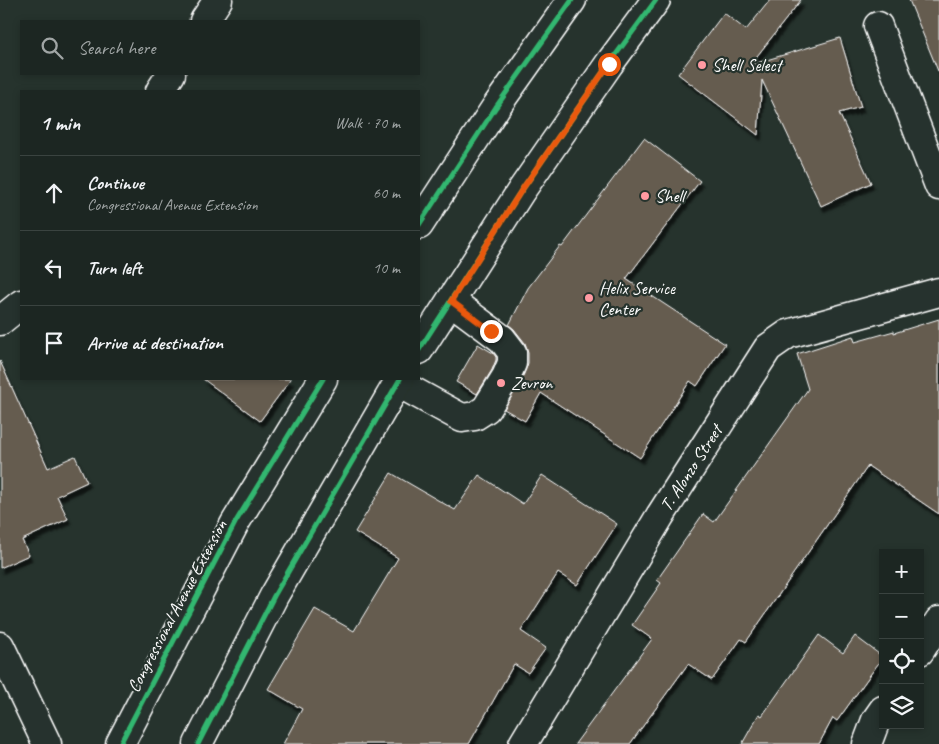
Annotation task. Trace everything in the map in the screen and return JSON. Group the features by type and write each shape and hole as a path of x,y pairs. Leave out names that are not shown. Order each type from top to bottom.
{"main road":[{"path":"205,20 218,0"},
{"path":"420,223 496,107 572,0"},
{"path":"420,348 521,191 656,0"},
{"path":"878,26 939,186"},
{"path":"161,90 170,75"},
{"name":"T. Alonzo Street","path":"523,744 660,516 768,348 788,334 939,292"},
{"path":"198,744 274,596 399,381 462,418 475,416 486,409 506,376 512,363 512,352 502,339 451,301"},
{"path":"0,321 20,305"},
{"name":"Congressional Avenue Extension","path":"120,744 236,523 322,380"},
{"path":"924,644 939,621"},
{"path":"0,646 46,744"},
{"path":"867,744 879,716"}],"building":[{"path":"770,0 801,0 750,65 840,38 861,107 839,113 871,183 821,206 762,80 758,135 678,74 724,13 746,30"},
{"path":"909,0 939,0 939,71 938,71"},
{"path":"644,138 700,181 626,279 725,344 697,386 690,381 640,458 541,393 525,421 504,409 520,383 528,363 528,352 525,343 509,325 528,288 560,246 562,247"},
{"path":"939,319 939,514 868,466 746,642 741,639 712,680 688,664 630,744 575,744 652,639 632,625 661,583 657,580 703,514 714,522 808,389 797,354 853,336 855,342 894,331 894,333"},
{"path":"478,344 493,353 496,360 477,394 456,382"},
{"path":"0,361 48,468 75,456 87,482 57,496 68,519 22,540 29,555 0,568"},
{"path":"204,380 290,380 260,421"},
{"path":"391,473 455,510 479,475 523,504 542,475 617,524 577,585 558,573 521,631 546,648 528,673 514,664 469,744 283,744 302,709 268,689 315,609 354,631 398,558 355,532"},
{"path":"819,635 843,653 855,636 879,654 879,663 837,721 833,718 819,744 742,744 759,714 762,716"}],"cycle path":[{"path":"420,223 496,107 572,0"},
{"path":"420,348 521,191 656,0"},
{"path":"120,744 235,523 322,380"},
{"path":"198,744 274,596 399,380"}],"place":[{"name":"Shell Select","path":"702,65"},
{"name":"Shell","path":"645,196"},
{"name":"Helix Service Center","path":"589,298"},
{"name":"Zevron","path":"501,383"}],"route":[{"path":"491,331 451,301 521,191 609,64"}]}
